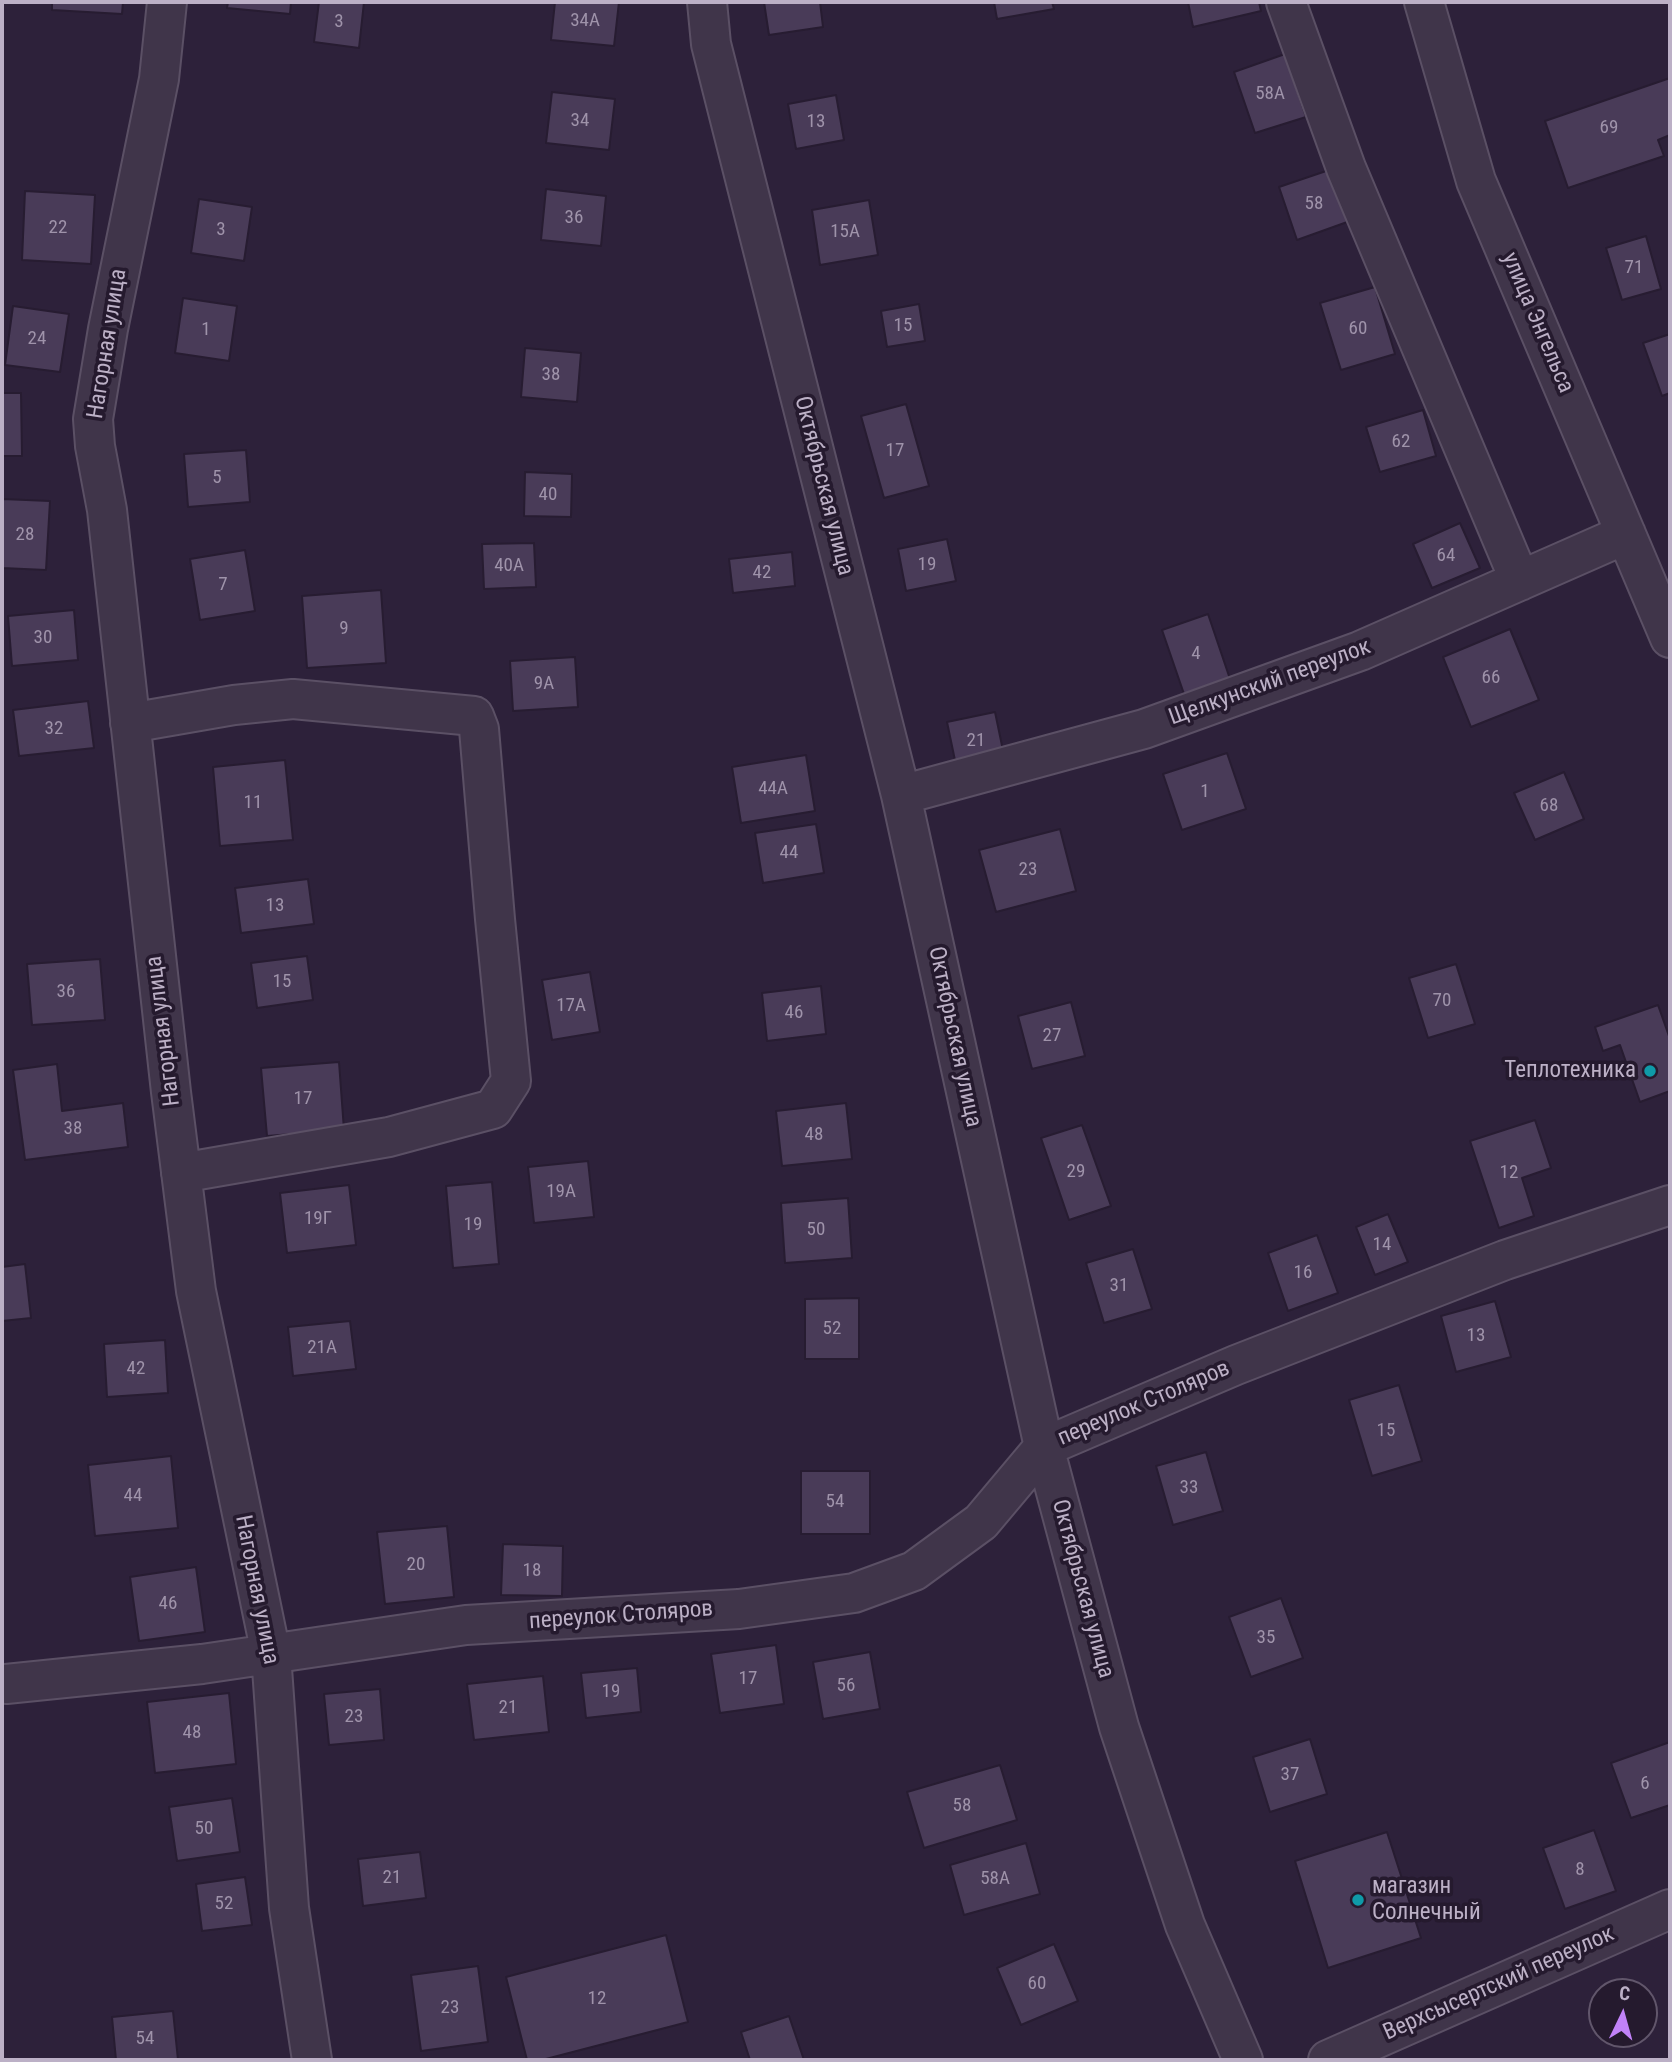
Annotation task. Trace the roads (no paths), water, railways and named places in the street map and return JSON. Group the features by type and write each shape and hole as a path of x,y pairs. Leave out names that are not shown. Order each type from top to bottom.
{"street":[{"name":"Нагорная улица","path":"167,2 159,79 108,329 93,419 95,446 107,510 196,1290 271,1654 289,1908 312,2060"},
{"name":"Октябрьская улица","path":"707,2 711,44 901,795 1044,1447 1119,1727 1185,1925 1243,2060"},
{"path":"1286,2 1346,168 1520,581"},
{"name":"улица Энгельса","path":"1424,2 1476,180 1670,638"},
{"name":"Щелкунский переулок","path":"901,795 1144,729 1360,651 1626,534"},
{"path":"130,723 234,705 293,699 474,716 479,729 511,1081 493,1110 389,1137 181,1173"},
{"name":"переулок Столяров","path":"6,1684 202,1664 466,1625 739,1609 854,1594 915,1571 981,1522 1044,1447 1236,1365 1466,1275 1670,1205"},
{"name":"Верхсысертский переулок","path":"1328,2060 1670,1909"}],"place":[{"name":"Теплотехника","path":"1650,1071"},
{"name":"магазин Солнечный","path":"1358,1900"}]}
